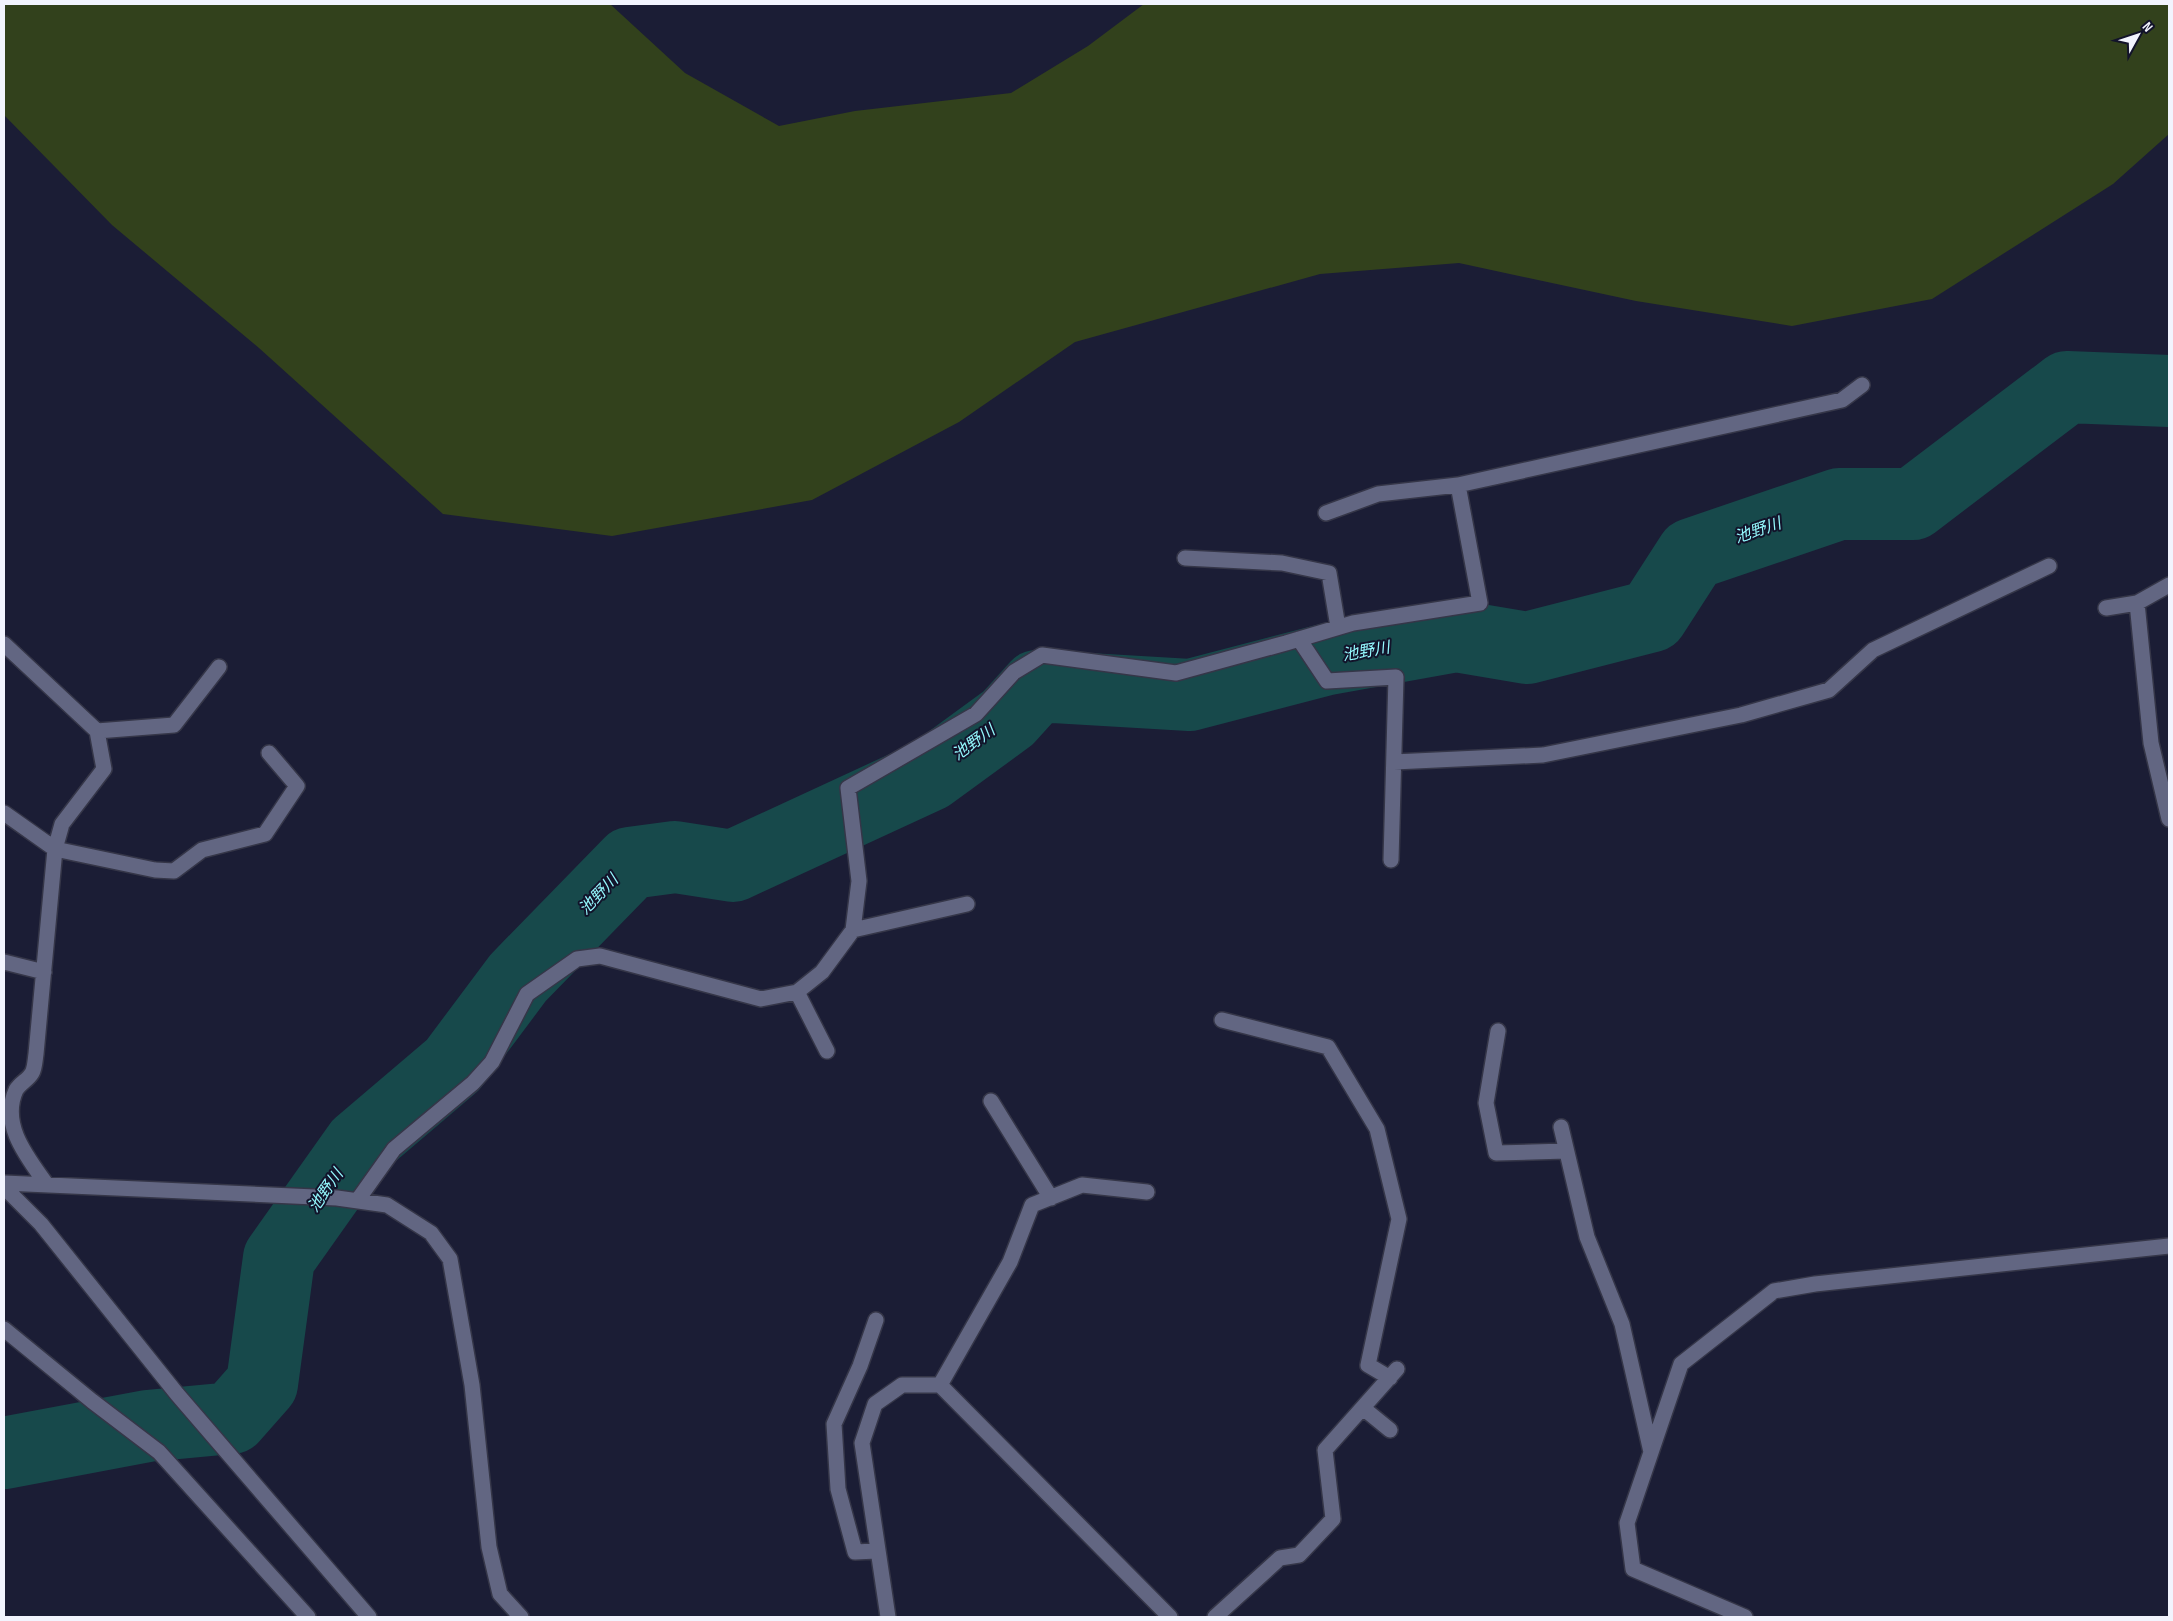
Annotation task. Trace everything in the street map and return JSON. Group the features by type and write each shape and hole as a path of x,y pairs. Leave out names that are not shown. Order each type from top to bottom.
{"street":[{"path":"1326,513 1378,494 1458,485 1842,400 1862,385"},
{"path":"357,1201 394,1149 473,1083 492,1062 527,994 577,959 600,956 761,999 797,992 822,972 853,930 859,880 848,788 976,714 1014,672 1042,655 1176,673 1352,623 1480,603 1458,485"},
{"path":"1185,558 1282,563 1329,573 1338,628"},
{"path":"1394,762 1543,755 1741,715 1829,690 1872,650 2049,566"},
{"path":"2106,608 2137,603 2169,585"},
{"path":"2137,603 2151,744 2169,819"},
{"path":"1300,639 1327,681 1396,677 1391,860"},
{"path":"4,644 97,731 104,769 62,824 55,849 36,1054 32,1073 17,1089 10,1109 13,1128 24,1153 47,1185"},
{"path":"97,731 174,725 219,667"},
{"path":"4,814 55,849 155,870 174,871 202,850 265,834 296,786 268,753"},
{"path":"853,930 967,904"},
{"path":"4,962 44,972"},
{"path":"797,992 827,1051"},
{"path":"1215,1617 1280,1558 1299,1555 1333,1519 1325,1450 1394,1374 1368,1366 1399,1220 1377,1129 1328,1046 1222,1020"},
{"path":"1498,1032 1486,1102 1496,1153 1566,1151"},
{"path":"991,1101 1051,1198"},
{"path":"1560,1127 1587,1236 1622,1324 1651,1453"},
{"path":"4,1185 47,1185 337,1198 387,1205 431,1233 450,1259 472,1385 489,1547 500,1594 522,1617"},
{"path":"4,1185 41,1224 177,1394 369,1617"},
{"path":"940,1385 1010,1262 1032,1205 1082,1185 1147,1192"},
{"path":"1745,1617 1633,1569 1627,1524 1681,1364 1774,1291 1825,1283 2169,1246"},
{"path":"876,1320 860,1366 834,1424 838,1489 855,1552 876,1550"},
{"path":"4,1328 92,1401 159,1452 308,1617"},
{"path":"888,1617 876,1550 862,1443 875,1404 902,1385 940,1385 1170,1617"},
{"path":"1363,1408 1390,1430"}],"green space":[{"path":"4,4 610,4 685,73 779,126 855,111 1011,93 1088,46 1144,4 2169,4 2169,134 2113,184 1932,299 1792,326 1636,301 1459,263 1320,274 1075,342 959,422 812,500 612,536 443,514 259,348 112,225 4,115"}],"waterway":[{"name":"池野川","path":"4,1453 147,1426 232,1418 262,1384 279,1258 359,1145 453,1065 518,978 630,863 675,857 733,866 930,775 1008,718 1037,686 1190,695 1328,659 1456,636 1527,648 1652,616 1692,554 1839,504 1913,504 2067,387 2169,391"}]}
